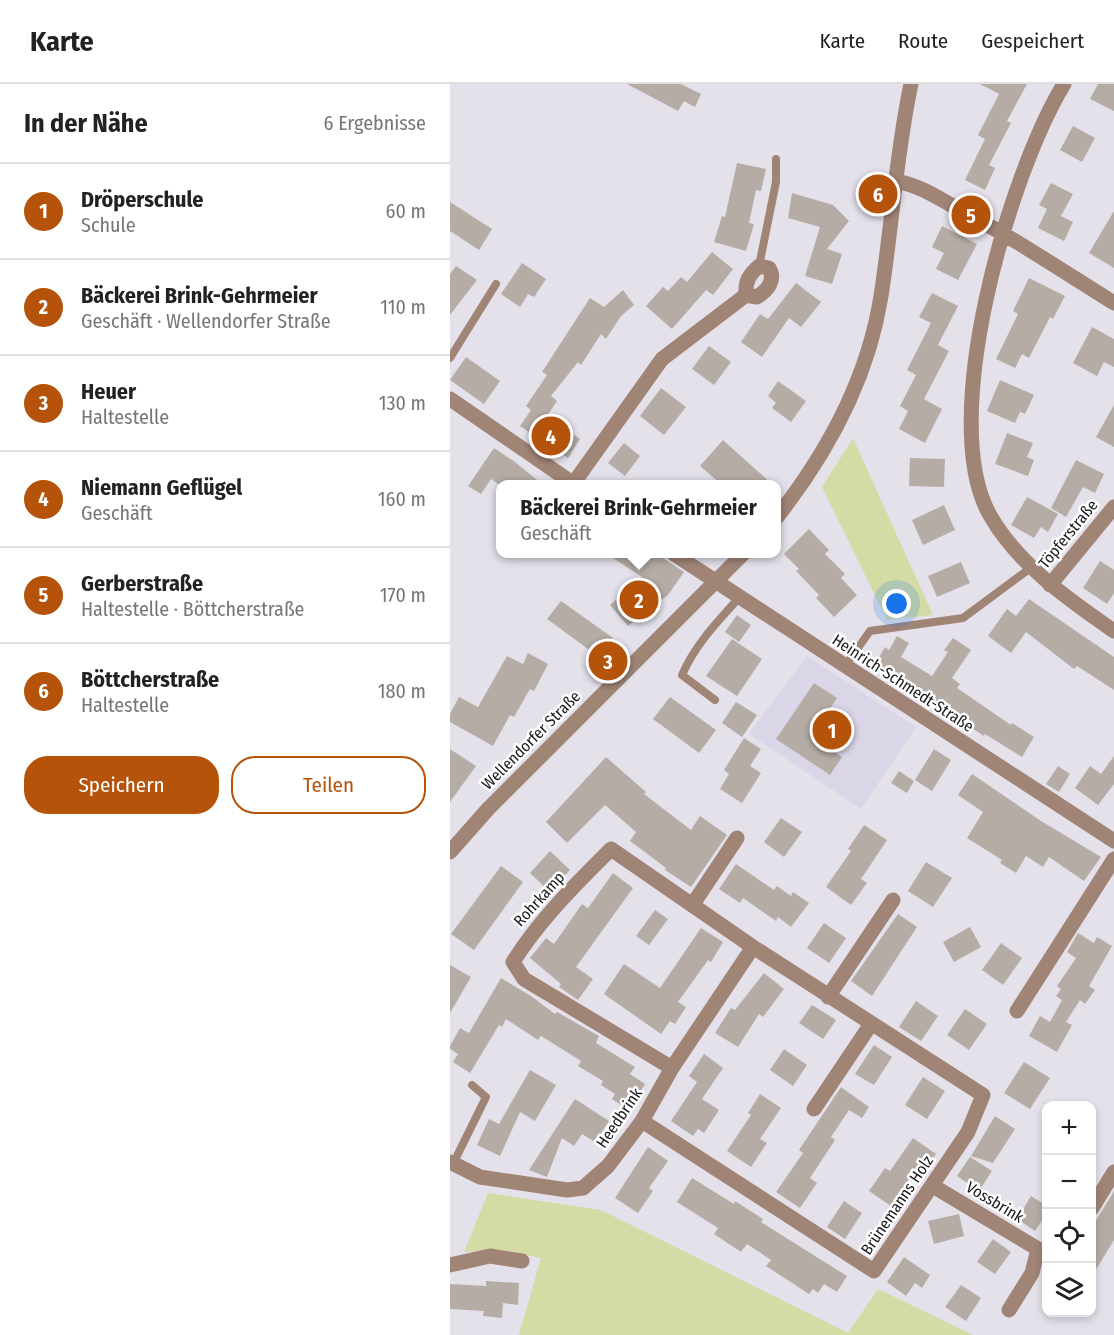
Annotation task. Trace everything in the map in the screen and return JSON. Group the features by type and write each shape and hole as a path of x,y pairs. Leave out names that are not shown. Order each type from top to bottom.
{"street":[{"path":"781,512 806,479 835,433 854,389 871,340 881,298 895,181 911,84"},
{"path":"1064,84 1019,183 1002,232 976,370 972,408 975,469 981,494 990,516 1032,567 1050,585 1114,631"},
{"path":"895,181 906,182 928,192 1002,232 1114,303"},
{"path":"577,480 662,359 746,295 757,297 767,291 772,273 769,268 759,266 749,275 745,286 746,295"},
{"path":"450,399 568,480"},
{"name":"Töpferstraße","path":"1050,585 1114,507"},
{"name":"Heinrich-Schmedt-Straße","path":"680,558 1114,841"},
{"name":"Wellendorfer Straße","path":"450,852 488,809 739,558"},
{"path":"693,904 737,838"},
{"name":"Rohrkamp","path":"672,1068 524,979 513,962 528,938 555,905 611,849 753,947"},
{"path":"1017,1011 1114,858"},
{"path":"828,997 893,900"},
{"name":"Brünemanns Holz","path":"642,1121 874,1271 968,1132 983,1095 753,947"},
{"name":"Heedbrink","path":"451,1163 480,1177 567,1190 583,1188 608,1166 642,1121 672,1068 753,947"},
{"path":"814,1109 871,1024"},
{"path":"1096,1201 1114,1172"},
{"name":"Vossbrink","path":"933,1186 1042,1250 1032,1273 1009,1310"},
{"path":"450,1265 490,1256 522,1261"}],"lane":[{"path":"759,266 776,182 776,159"},
{"path":"450,358 496,284"},
{"path":"844,666 870,631 963,618 1032,567"},
{"path":"716,700 682,675 701,641 739,598"},
{"path":"451,1163 486,1097 472,1085"}],"shaded area":[{"path":"807,656 916,727 861,809 749,734"}],"green space":[{"path":"853,438 933,615 887,620 822,487"},
{"path":"488,1193 601,1210 848,1333 878,1289 973,1335 519,1335 541,1258 503,1250 464,1252"}],"building":[{"path":"627,84 681,84 701,94 695,107 684,101 678,111"},
{"path":"980,84 1027,84 1007,121 1011,123 989,165 995,168 985,190 965,180 985,139 978,135 999,94"},
{"path":"1098,84 1114,84 1114,111 1090,99"},
{"path":"1073,126 1095,138 1082,162 1060,150"},
{"path":"737,163 766,169 761,191 756,190 749,223 754,224 746,251 714,242 722,216 725,217"},
{"path":"1051,183 1073,194 1061,216 1073,222 1064,241 1038,228 1047,209 1039,205"},
{"path":"792,193 833,205 849,221 827,249 842,254 832,284 805,276 820,227 788,218"},
{"path":"450,202 492,229 479,250 450,231"},
{"path":"1114,211 1114,268 1089,253"},
{"path":"942,226 977,244 958,280 936,269 944,253 932,247"},
{"path":"712,252 733,269 713,295 706,290 672,329 646,306 663,287 668,291 681,277 687,282"},
{"path":"522,263 546,279 534,297 528,294 520,307 501,294"},
{"path":"456,266 477,280 450,315 450,274"},
{"path":"1029,278 1065,296 1053,319 1050,317 1029,358 1022,354 1015,368 996,359 1018,314 1013,311"},
{"path":"796,283 821,302 801,327 789,318 762,357 741,342 760,314 768,319"},
{"path":"623,290 634,305 621,316 606,339 601,334 581,365 578,362 551,396 557,401 547,416 580,439 568,458 520,426 531,410 526,406 547,375 542,372 590,298 604,307"},
{"path":"932,293 958,306 938,345 949,351 924,399 942,409 925,443 899,429 908,411 900,406 916,375 907,370 931,323 919,317"},
{"path":"1092,327 1114,339 1114,367 1104,362 1097,376 1073,363"},
{"path":"709,346 731,362 714,385 692,369"},
{"path":"466,357 500,381 484,404 450,380"},
{"path":"1000,380 1034,395 1025,414 1020,412 1015,423 987,411"},
{"path":"778,381 806,401 791,422 772,408 776,403 768,396"},
{"path":"661,388 686,407 664,435 640,416"},
{"path":"1114,405 1114,447 1096,437"},
{"path":"1007,433 1033,443 1027,457 1034,460 1028,476 995,464"},
{"path":"723,440 768,480 716,480 700,466"},
{"path":"624,443 640,456 625,476 608,463"},
{"path":"494,448 537,480 496,480 496,483 491,479 481,494 468,486"},
{"path":"910,458 945,459 944,487 909,486"},
{"path":"1076,460 1104,474 1095,493 1083,487 1066,517 1051,508"},
{"path":"1027,497 1058,514 1048,532 1041,527 1034,538 1011,525"},
{"path":"944,505 955,530 923,545 912,520"},
{"path":"809,529 829,550 825,554 845,574 841,578 857,595 834,617 816,598 819,595 796,571 799,569 784,554"},
{"path":"613,558 663,558 684,572 668,595 628,626 610,605 642,577"},
{"path":"1100,561 1114,570 1114,593 1107,604 1083,588"},
{"path":"961,562 970,583 937,597 928,576"},
{"path":"1029,599 1114,657 1114,690 1077,666 1074,669 1026,632 1011,653 988,636 1007,609 1016,616"},
{"path":"561,601 613,638 599,657 547,619"},
{"path":"737,615 751,625 739,642 725,632"},
{"path":"897,636 909,643 901,657 932,676 948,652 944,650 953,638 971,650 952,678 960,684 957,688 1011,725 1012,723 1034,737 1022,757 943,709 941,712 918,696 921,693 874,666 885,647 889,650"},
{"path":"732,639 762,659 737,696 706,676"},
{"path":"528,653 548,664 534,691 530,689 514,717 510,715 493,746 450,722 450,714 459,697 478,707 507,656 523,664"},
{"path":"814,683 837,698 812,737 842,757 830,775 776,739"},
{"path":"670,697 716,730 699,753 653,719"},
{"path":"736,702 757,715 742,737 722,723"},
{"path":"744,738 761,749 750,766 761,773 742,803 720,789 729,774 724,770"},
{"path":"450,749 476,766 450,802"},
{"path":"934,749 951,760 932,791 915,780"},
{"path":"1114,756 1114,784 1098,805 1075,788 1090,766 1101,774"},
{"path":"606,757 646,792 644,794 691,830 700,816 727,835 691,887 665,870 666,868 630,841 636,832 605,805 567,843 546,822"},
{"path":"1058,766 1070,774 1059,792 1046,784"},
{"path":"899,771 914,781 907,793 891,783"},
{"path":"972,774 1041,821 1101,857 1084,881 1049,857 1043,867 1026,856 1016,873 1000,863 1002,860 967,838 983,812 958,795"},
{"path":"781,818 802,832 784,857 764,842"},
{"path":"864,825 887,840 861,879 867,883 851,905 826,887 851,851 848,849"},
{"path":"550,851 570,870 550,892 530,873"},
{"path":"926,862 952,878 933,907 908,891"},
{"path":"736,864 774,890 777,886 791,896 793,892 809,903 791,927 778,917 776,921 743,898 740,903 719,889"},
{"path":"501,866 523,882 474,950 451,934"},
{"path":"613,873 633,888 576,967 593,979 578,1000 559,987 561,984 530,958 546,938 554,944 582,904 588,908"},
{"path":"655,910 668,919 649,945 636,936"},
{"path":"898,914 917,927 872,996 851,981"},
{"path":"824,923 846,938 829,963 807,948"},
{"path":"970,927 981,947 954,962 943,942"},
{"path":"701,928 723,942 711,962 708,960 678,1002 686,1007 675,1024 670,1021 661,1034 604,994 624,964 660,988"},
{"path":"1078,933 1094,943 1097,937 1112,946 1089,986 1095,990 1085,1004 1080,1000 1066,1022 1072,1025 1057,1052 1029,1036 1040,1016 1050,1022 1062,1000 1056,996 1061,989 1057,986 1076,958 1067,952"},
{"path":"1001,943 1022,958 1003,985 982,970"},
{"path":"450,965 471,977 450,1013"},
{"path":"764,973 784,989 763,1017 759,1014 738,1047 715,1033 731,1008 735,1010"},
{"path":"501,978 555,1014 557,1012 599,1036 596,1043 635,1067 630,1074 645,1084 629,1110 612,1099 615,1094 601,1085 603,1081 578,1066 581,1061 541,1036 538,1040 506,1019 502,1027 499,1025 470,1073 453,1062 458,1054 450,1049 450,1046 460,1028 469,1033"},
{"path":"916,1001 938,1016 921,1041 899,1027"},
{"path":"812,1005 836,1020 823,1039 799,1023"},
{"path":"965,1009 987,1024 969,1050 947,1035"},
{"path":"874,1045 892,1057 874,1085 855,1074"},
{"path":"784,1049 807,1065 793,1086 770,1070"},
{"path":"704,1054 723,1068 702,1099 719,1110 704,1133 698,1129 693,1136 671,1121 697,1082 689,1076"},
{"path":"1024,1062 1050,1078 1030,1109 1004,1093"},
{"path":"530,1070 556,1085 535,1121 520,1112 500,1156 477,1145 489,1119 499,1124"},
{"path":"923,1077 945,1091 927,1119 905,1105"},
{"path":"841,1087 869,1107 862,1118 849,1110 831,1137 835,1140 810,1178 817,1183 800,1208 776,1192 803,1153 799,1150"},
{"path":"760,1094 781,1108 760,1139 767,1143 751,1167 727,1151 751,1115 748,1113"},
{"path":"575,1099 609,1121 595,1142 582,1134 574,1146 562,1138 547,1177 529,1170"},
{"path":"995,1116 1015,1129 993,1163 971,1156"},
{"path":"913,1138 936,1154 920,1178 913,1173 891,1206 869,1191 885,1168 890,1171"},
{"path":"648,1147 668,1161 649,1188 653,1191 638,1213 615,1198"},
{"path":"970,1157 992,1171 979,1191 957,1176"},
{"path":"692,1178 734,1204 735,1201 763,1219 761,1222 847,1276 837,1292 824,1284 818,1293 813,1289 809,1294 766,1266 771,1260 747,1244 741,1252 714,1234 718,1228 677,1202"},
{"path":"1114,1191 1114,1240 1096,1269 1096,1263 1096,1220"},
{"path":"1031,1196 1042,1203 1042,1220 1035,1231 1017,1219"},
{"path":"844,1201 862,1213 845,1239 827,1227"},
{"path":"959,1214 964,1236 934,1244 928,1221"},
{"path":"993,1239 1011,1252 995,1274 977,1262"},
{"path":"904,1257 930,1275 922,1288 915,1283 906,1296 887,1282"},
{"path":"486,1281 519,1283 518,1305 503,1303 502,1318 483,1316 484,1311 450,1309 450,1284 486,1286"},
{"path":"961,1285 981,1298 966,1321 945,1307"}],"place":[{"name":"Böttcherstraße","path":"878,194"},
{"name":"Gerberstraße","path":"971,215"},
{"name":"Niemann Geflügel","path":"551,436"},
{"name":"Bäckerei Brink-Gehrmeier","path":"639,600"},
{"name":"Heuer","path":"608,661"},
{"name":"Dröperschule","path":"832,730"}]}
